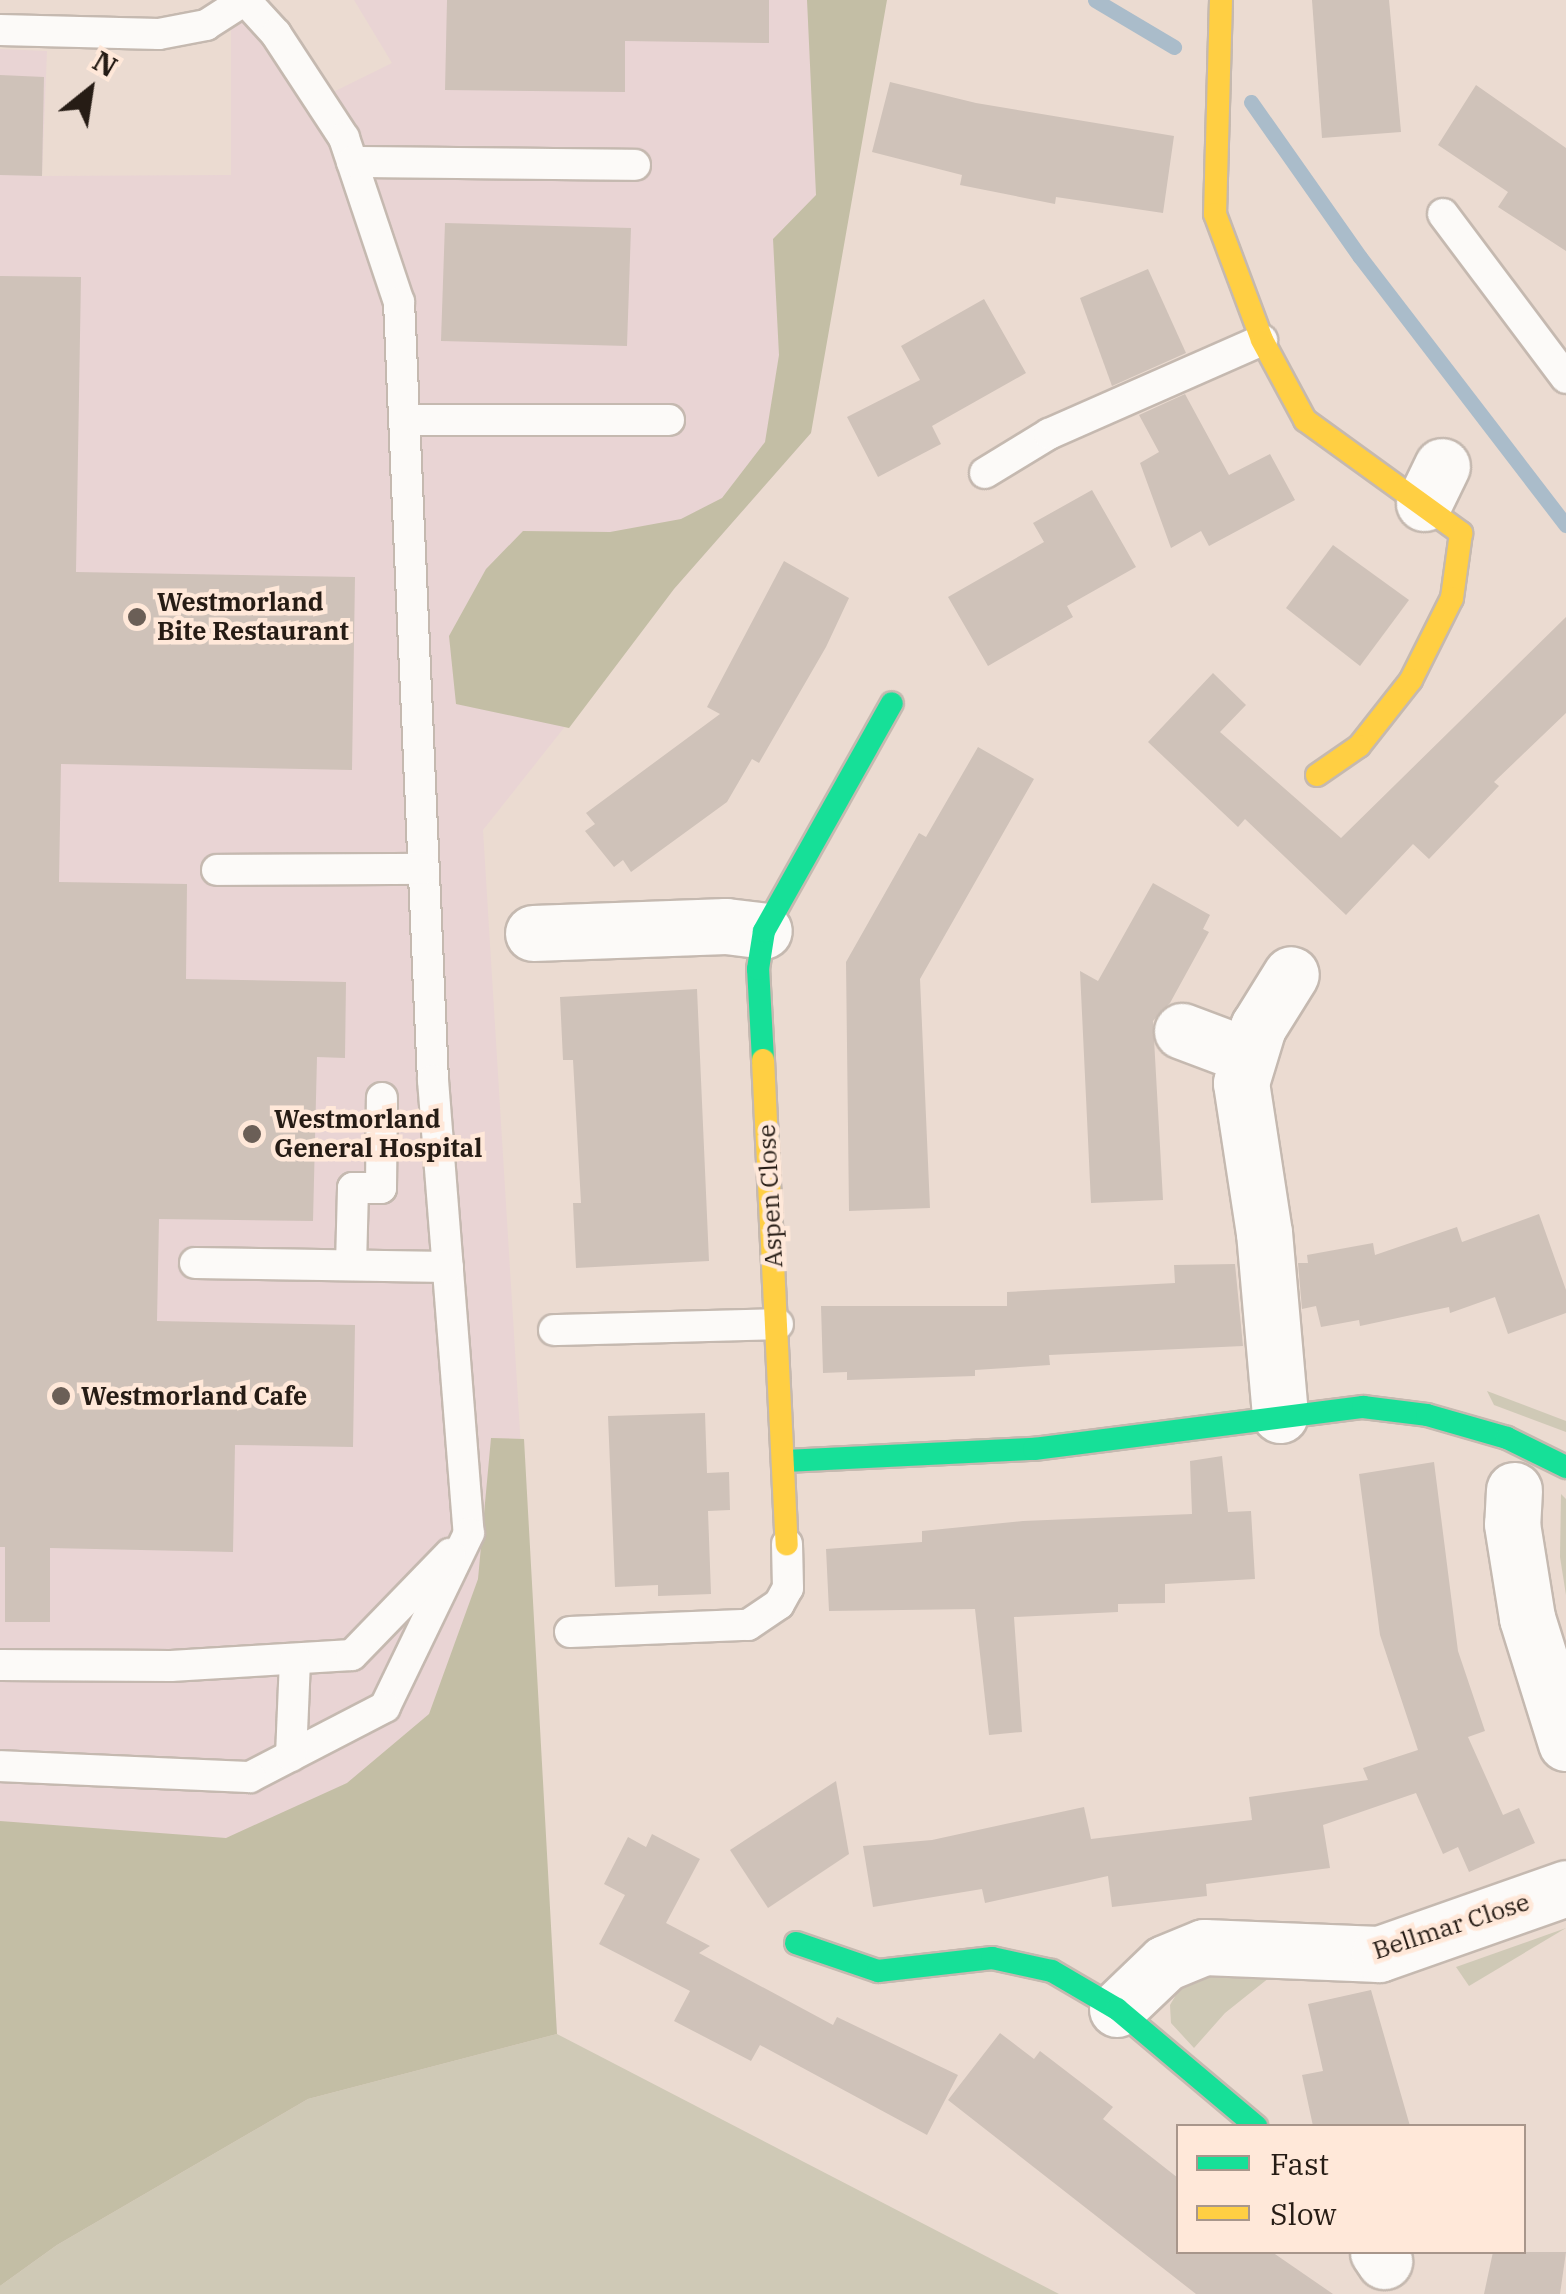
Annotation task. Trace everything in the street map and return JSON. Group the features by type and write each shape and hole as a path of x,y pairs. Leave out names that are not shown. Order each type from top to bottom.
{"street":[{"path":"1221,0 1215,214 1262,340 1305,420 1433,485 1461,533 1452,598 1411,680 1358,746 1317,775"},
{"name":"Aspen Close","path":"788,1544 758,968 764,931 892,703"},
{"path":"533,933 726,926 764,931"},
{"path":"1280,1415 1264,1233 1243,1126 1246,1055 1291,974"},
{"path":"1182,1031 1246,1055"},
{"path":"786,1460 1034,1449 1280,1415 1363,1408 1428,1415 1506,1438 1566,1467"},
{"path":"1514,1490 1516,1564 1554,1666 1566,1743"},
{"name":"Bellmar Close","path":"1117,2009 1165,1963 1204,1947 1379,1954 1566,1888"},
{"path":"796,1943 878,1971 972,1958 1021,1962 1052,1971 1117,2009 1254,2124"}],"lane":[{"path":"0,30 159,34 206,25 245,0 276,34 344,138 400,302 424,869 448,1268 469,1533 386,1707 250,1778 0,1766"},
{"path":"352,162 635,165"},
{"path":"1444,214 1566,378"},
{"path":"985,473 1049,434 1262,340"},
{"path":"405,420 669,420"},
{"path":"216,870 424,869"},
{"path":"351,1265 353,1188 381,1188 382,1098"},
{"path":"195,1262 448,1268"},
{"path":"554,1330 778,1324"},
{"path":"0,1665 352,1655 469,1533"},
{"name":"Aspen Close","path":"570,1632 748,1625 765,1617 788,1588 788,1544"},
{"path":"291,1756 295,1659"}],"shaded area":[{"name":"Westmorland General Hospital","path":"231,0 319,99 392,63 354,0 852,0 811,433 674,589 483,830 557,2034 308,2099 57,2245 0,2286 0,49 47,51 42,176 231,175"},
{"path":"807,0 887,0 811,433 674,589 569,728 456,704 449,636 486,569 523,531 610,532 681,519 722,498 765,442 779,355 773,239 816,195"},
{"path":"1487,1391 1566,1421 1566,1432 1494,1405"},
{"path":"491,1438 524,1439 557,2034 308,2099 57,2245 0,2286 0,1821 226,1838 347,1783 429,1714 478,1579"},
{"path":"1561,1494 1566,1499 1566,1595 1560,1557"},
{"path":"1566,1928 1469,1986 1456,1967"},
{"path":"1204,1969 1279,1970 1225,2013 1194,2048 1171,2023 1170,2005 1187,1976"},
{"path":"557,2034 1059,2294 0,2294 0,2286 57,2245 308,2099"}],"building":[{"path":"447,0 769,0 769,43 625,41 625,92 445,90"},
{"path":"1312,0 1389,0 1401,132 1322,138"},
{"path":"0,75 44,77 42,176 0,175"},
{"path":"890,82 976,103 1174,136 1163,213 1056,197 1055,204 960,185 962,175 872,152"},
{"path":"1476,85 1566,148 1566,251 1498,207 1508,192 1438,145"},
{"path":"445,223 631,228 627,346 441,341"},
{"path":"1148,269 1186,353 1112,386 1080,298"},
{"path":"0,276 81,277 76,572 355,577 352,770 61,764 59,882 187,884 186,979 346,982 345,1058 317,1057 313,1221 159,1219 157,1321 355,1325 353,1447 235,1445 233,1552 50,1548 50,1622 5,1622 5,1547 0,1547"},
{"path":"984,299 1026,373 932,426 941,444 878,477 847,417 920,380 901,346"},
{"path":"1185,394 1229,475 1270,454 1295,500 1209,546 1201,531 1171,548 1140,463 1159,452 1139,415"},
{"path":"1092,490 1136,567 1067,606 1073,617 988,666 948,597 1044,542 1033,523"},
{"path":"1333,545 1409,600 1360,666 1286,608"},
{"path":"784,561 849,598 826,647 759,763 752,759 727,802 631,872 623,860 614,867 585,831 595,824 586,813 720,714 707,707"},
{"path":"1566,617 1566,713 1494,782 1499,786 1429,859 1413,844 1346,915 1245,819 1238,827 1148,742 1213,673 1246,705 1220,732 1341,838"},
{"path":"978,747 1034,779 920,979 930,1208 849,1211 846,962 919,833 926,837"},
{"path":"1153,883 1210,915 1203,929 1209,932 1170,1003 1153,1021 1163,1200 1091,1203 1080,971 1098,981"},
{"path":"697,989 709,1261 576,1268 573,1203 581,1203 573,1060 563,1060 560,997"},
{"path":"1539,1214 1566,1290 1566,1313 1508,1334 1495,1297 1450,1313 1449,1307 1360,1326 1359,1320 1321,1327 1316,1306 1302,1309 1298,1263 1308,1263 1307,1255 1373,1243 1375,1255 1457,1227 1462,1242"},
{"path":"1235,1264 1243,1346 1049,1355 1050,1365 975,1370 975,1376 847,1380 847,1372 823,1373 821,1306 1007,1306 1007,1292 1175,1283 1174,1265"},
{"path":"705,1413 707,1473 729,1472 730,1510 708,1511 711,1594 658,1596 658,1585 615,1587 608,1416"},
{"path":"1222,1456 1228,1512 1251,1511 1255,1579 1165,1584 1165,1603 1118,1604 1118,1612 1014,1617 1022,1732 989,1735 975,1609 829,1611 826,1549 922,1542 922,1531 1023,1521 1192,1514 1190,1461"},
{"path":"1434,1462 1458,1651 1485,1731 1468,1737 1503,1815 1519,1808 1535,1843 1469,1872 1458,1847 1443,1854 1416,1793 1323,1825 1330,1868 1206,1884 1207,1896 1112,1907 1108,1876 985,1903 982,1889 873,1907 863,1846 932,1840 1084,1807 1091,1839 1252,1820 1249,1797 1368,1780 1363,1768 1418,1750 1380,1635 1359,1474"},
{"path":"836,1781 849,1854 768,1908 730,1850"},
{"path":"652,1834 700,1859 666,1923 710,1946 699,1953 833,2025 837,2017 958,2075 927,2135 760,2045 751,2061 674,2021 690,1991 599,1944 625,1895 604,1884 628,1837 646,1847"},
{"path":"1371,1990 1409,2124 1313,2124 1302,2075 1323,2071 1308,2004"},
{"path":"1000,2033 1034,2059 1040,2051 1113,2107 1103,2119 1176,2176 1176,2254 1275,2254 1333,2294 1196,2294 948,2100"},
{"path":"1566,2252 1560,2294 1484,2294 1493,2254"}],"waterway":[{"path":"1095,0 1174,47"},
{"path":"1251,102 1360,257 1566,525"}],"traffic: fast":[{"path":"763,1060 758,969 764,931 892,703"},
{"path":"786,1461 1034,1449 1363,1407 1427,1415 1507,1438 1566,1467"},
{"path":"796,1943 878,1971 992,1958 1052,1971 1117,2009 1254,2124"}],"traffic: slow":[{"path":"1221,0 1215,214 1262,340 1305,420 1461,533 1452,598 1411,680 1359,746 1317,775"},
{"path":"763,1060 787,1544"}],"place":[{"name":"Westmorland Bite Restaurant","path":"137,617"},
{"name":"Westmorland General Hospital","path":"252,1134"},
{"name":"Westmorland Cafe","path":"61,1396"}]}
